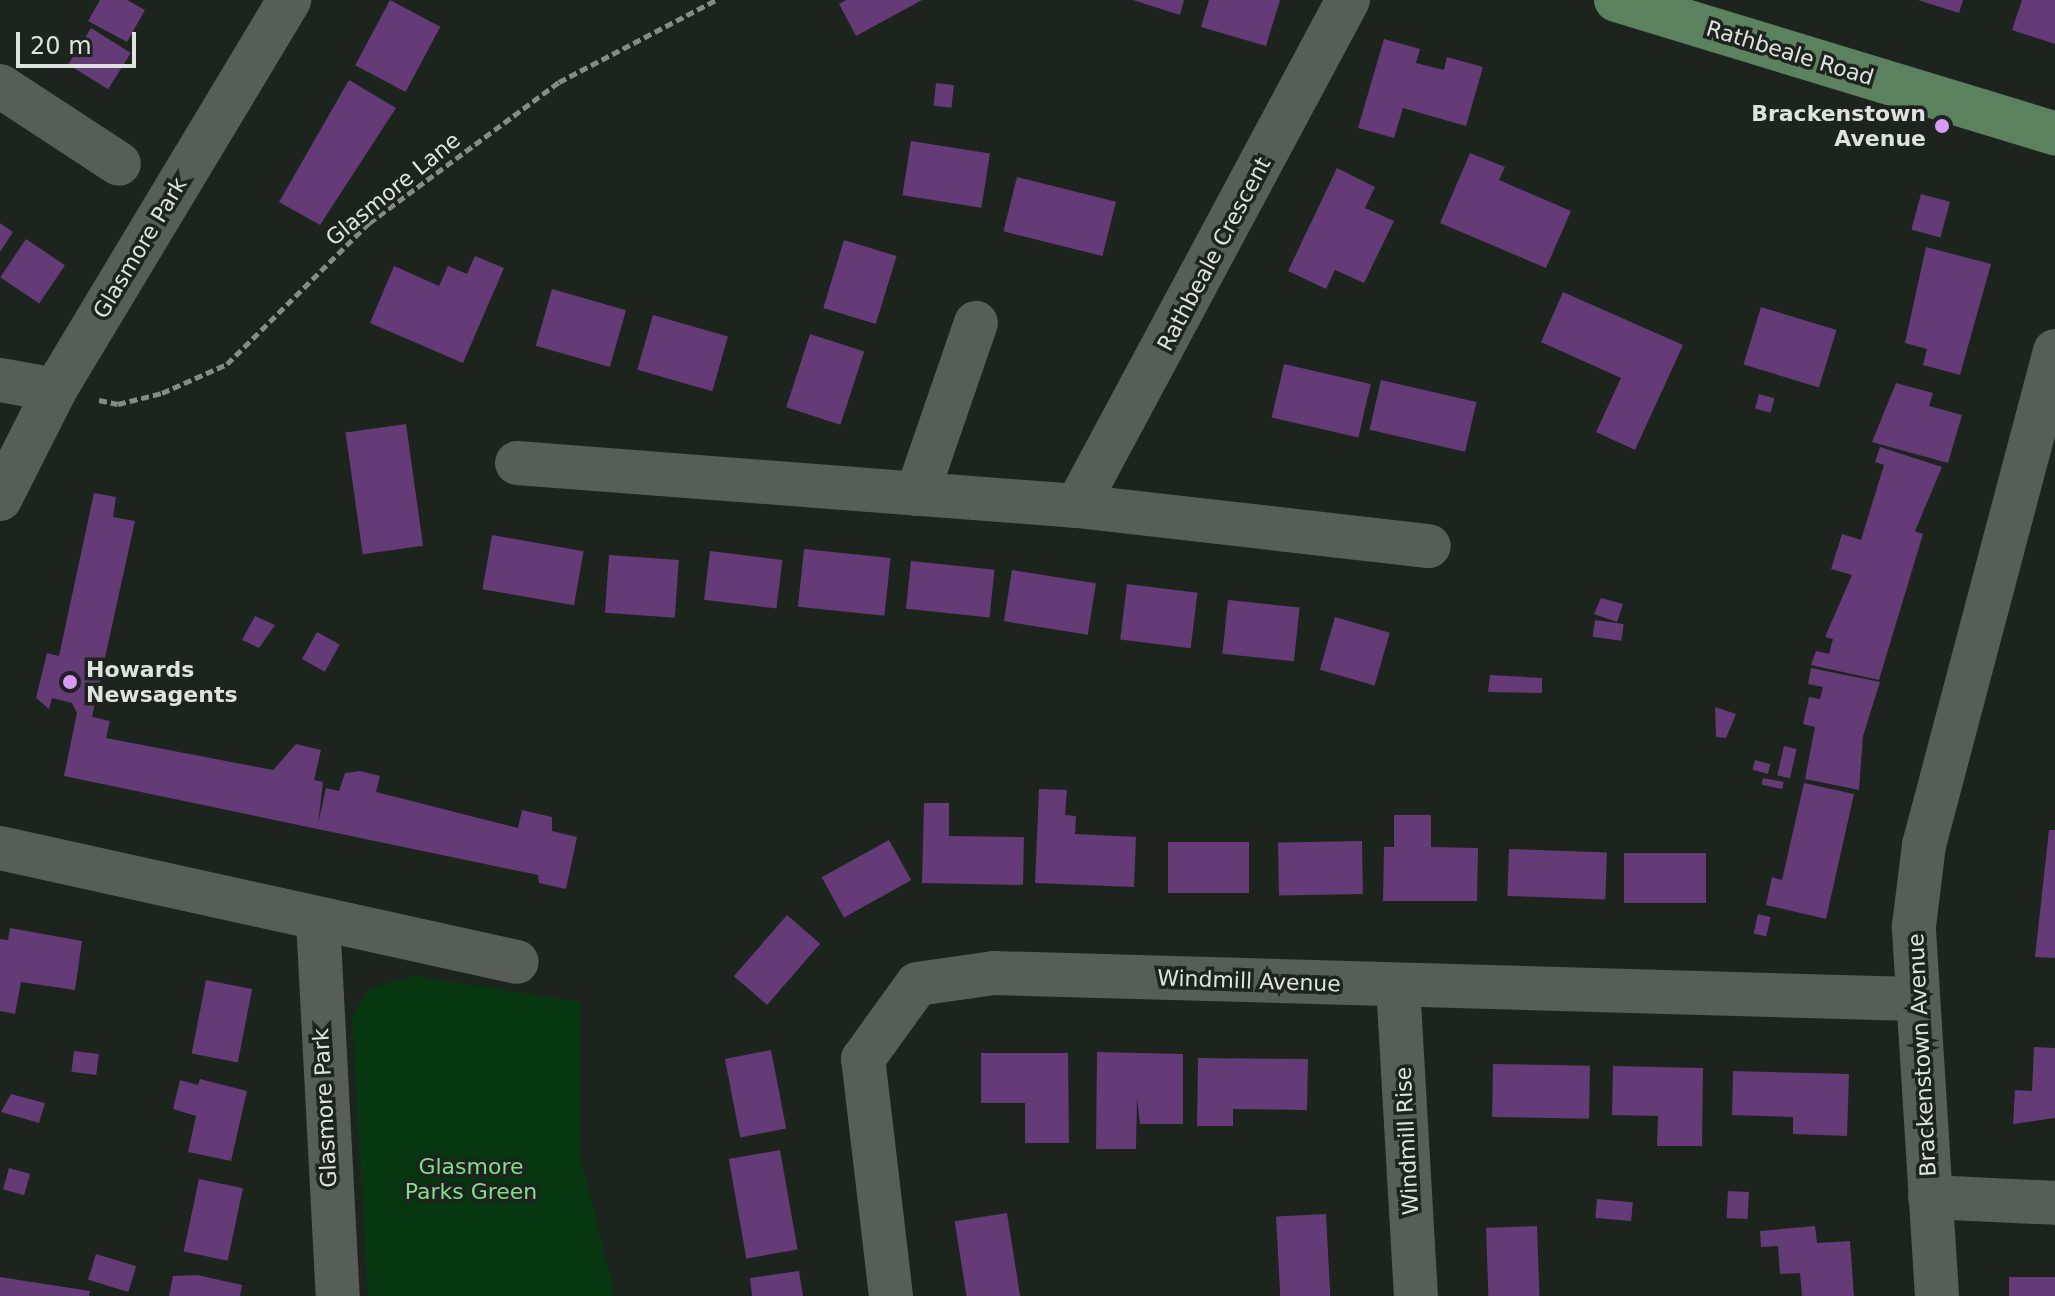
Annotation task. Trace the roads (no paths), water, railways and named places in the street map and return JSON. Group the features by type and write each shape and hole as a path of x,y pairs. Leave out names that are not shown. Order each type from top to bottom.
{"main road":[{"name":"Rathbeale Road","path":"1616,0 2055,133"}],"street":[{"name":"Glasmore Park","path":"0,499 55,390 289,0"},
{"name":"Rathbeale Crescent","path":"1077,506 1348,0"},
{"path":"0,86 119,164"},
{"path":"917,494 976,323"},
{"name":"Brackenstown Avenue","path":"1937,1296 1914,999 1924,845 2055,351"},
{"path":"0,380 55,390"},
{"path":"517,463 1077,506 1429,546"},
{"path":"0,848 517,962"},
{"name":"Glasmore Park","path":"318,920 338,1296"},
{"name":"Windmill Avenue","path":"891,1296 863,1059 917,984 994,973 1914,999"},
{"name":"Windmill Rise","path":"1398,985 1416,1296"},
{"path":"1930,1197 2055,1203"}],"place":[{"name":"Brackenstown Avenue","path":"1942,126"},
{"name":"Howards Newsagents","path":"70,682"}],"park label":[{"name":"Glasmore Parks Green","path":"471,1178"}]}
